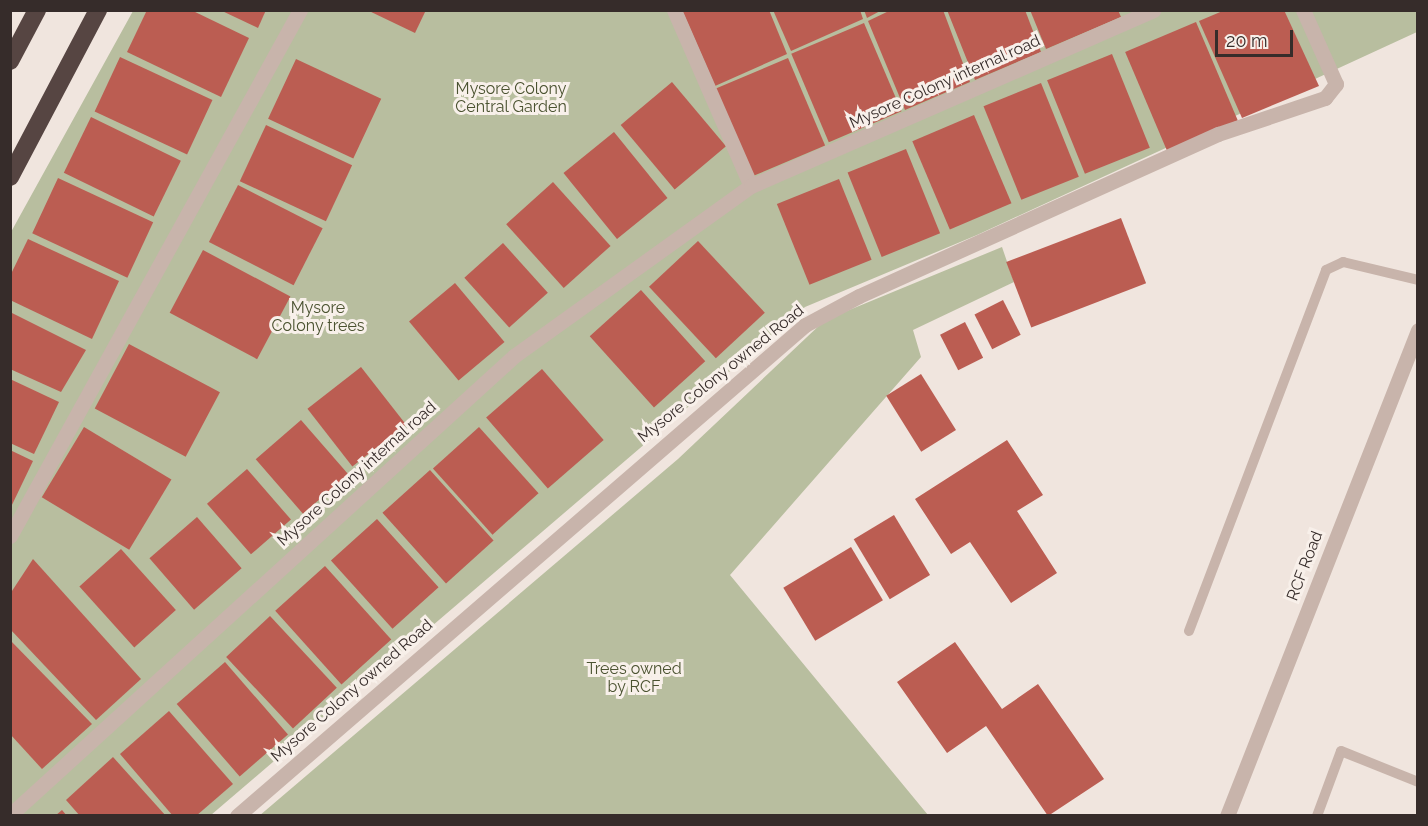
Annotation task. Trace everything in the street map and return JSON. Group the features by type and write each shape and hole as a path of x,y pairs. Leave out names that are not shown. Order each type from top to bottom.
{"highway":[{"path":"10,61 37,10"},
{"path":"10,177 98,10"}],"street":[{"path":"10,536 300,10"},
{"path":"674,10 751,186"},
{"name":"Mysore Colony internal road","path":"10,815 514,356 751,186 1153,10"},
{"name":"Mysore Colony owned Road","path":"237,816 805,325 860,296 1218,134 1325,98 1336,84 1303,10"},
{"name":"RCF Road","path":"1227,816 1418,330"}],"lane":[{"path":"1189,631 1326,270 1343,262 1418,280"},
{"path":"1317,816 1341,751 1418,782"}],"green space":[{"name":"Mysore Colony trees","path":"133,11 1417,11 1417,32 977,235 805,307 211,815 11,816 11,232"},
{"name":"Trees owned by RCF","path":"1002,247 1014,282 913,330 921,357 730,575 928,815 259,816 678,459 825,320"}],"building":[{"path":"147,10 191,10 249,38 221,97 127,52"},
{"path":"220,10 266,10 258,28"},
{"path":"367,10 426,10 415,33"},
{"path":"682,10 769,10 787,54 715,86"},
{"path":"773,10 860,10 863,19 791,51"},
{"path":"864,10 882,10 867,18"},
{"path":"891,10 943,10 970,82 905,110 868,21"},
{"path":"947,10 1025,10 1041,52 975,80"},
{"path":"1030,10 1118,10 1121,17 1046,49"},
{"path":"1225,10 1284,10 1319,86 1242,118 1199,21"},
{"path":"1196,22 1238,120 1167,151 1125,52"},
{"path":"864,23 902,111 829,142 791,54"},
{"path":"1112,54 1150,148 1085,174 1047,80"},
{"path":"120,57 212,100 187,154 95,111"},
{"path":"788,58 825,145 752,176 715,89"},
{"path":"296,59 381,99 353,159 268,119"},
{"path":"672,82 726,146 675,189 621,125"},
{"path":"1041,83 1079,177 1021,200 984,106"},
{"path":"974,115 1012,203 950,230 912,141"},
{"path":"91,117 181,161 154,217 64,173"},
{"path":"266,125 352,165 326,221 240,181"},
{"path":"614,132 667,198 617,239 563,173"},
{"path":"906,149 940,233 882,257 848,173"},
{"path":"58,178 153,222 127,278 32,233"},
{"path":"839,179 872,260 809,285 777,204"},
{"path":"553,182 611,246 564,288 506,224"},
{"path":"238,185 323,228 294,285 209,242"},
{"path":"1121,218 1146,283 1031,327 1006,262"},
{"path":"28,239 119,281 92,339 10,300 10,276"},
{"path":"698,241 765,313 716,358 649,287"},
{"path":"503,243 548,293 509,328 464,278"},
{"path":"203,250 290,296 257,359 170,313"},
{"path":"455,283 504,342 459,381 409,322"},
{"path":"641,290 705,361 654,408 590,336"},
{"path":"1003,300 1021,335 992,349 974,315"},
{"path":"10,312 86,350 61,392 10,369"},
{"path":"965,322 983,358 958,370 940,335"},
{"path":"129,344 220,392 186,457 95,408"},
{"path":"361,367 406,425 352,466 307,409"},
{"path":"542,369 604,440 548,488 486,418"},
{"path":"921,374 956,430 921,452 886,396"},
{"path":"10,379 59,402 34,454 10,443"},
{"path":"301,420 348,474 303,514 256,459"},
{"path":"84,427 171,480 129,550 42,497"},
{"path":"479,427 539,493 492,535 433,468"},
{"path":"1007,440 1043,495 1017,511 1057,573 1011,603 970,542 951,554 915,499"},
{"path":"10,450 33,461 10,509"},
{"path":"247,469 291,520 251,554 207,504"},
{"path":"430,470 494,541 446,583 382,513"},
{"path":"894,515 930,575 890,599 854,539"},
{"path":"197,517 242,568 194,610 149,558"},
{"path":"377,519 439,587 392,629 331,560"},
{"path":"851,547 883,600 815,641 783,588"},
{"path":"121,549 176,610 134,647 79,586"},
{"path":"33,559 141,679 96,720 10,629 10,594"},
{"path":"325,566 391,640 341,684 275,611"},
{"path":"270,616 337,688 293,729 226,657"},
{"path":"10,640 92,724 42,769 10,734"},
{"path":"955,642 1002,709 1038,684 1104,779 1048,816 986,726 947,753 897,682"},
{"path":"225,662 288,734 240,776 177,704"},
{"path":"169,711 233,784 196,816 173,816 120,754"},
{"path":"113,757 166,816 80,816 66,800"},
{"path":"62,810 67,816 55,816"}],"park label":[{"name":"Mysore Colony Central Garden","path":"511,98"}]}
